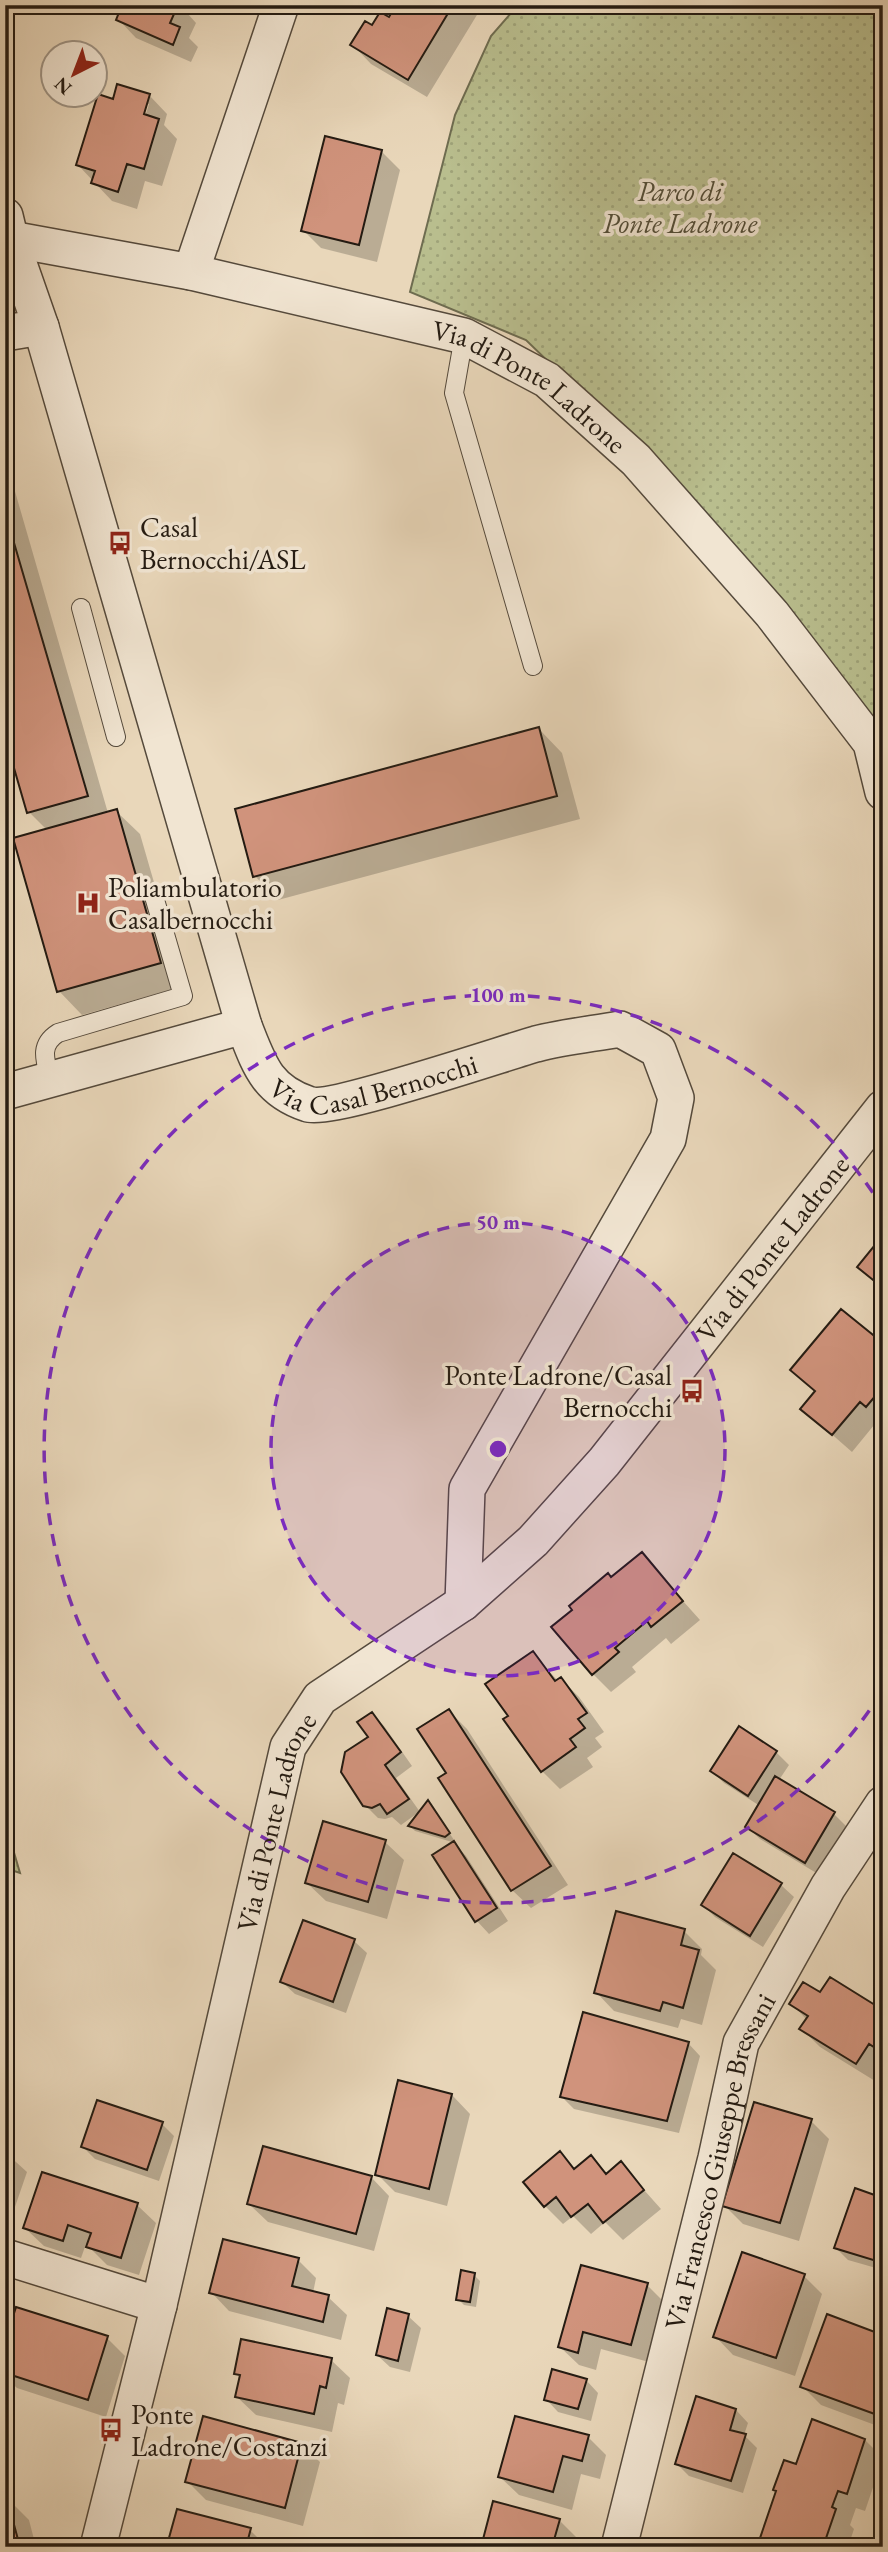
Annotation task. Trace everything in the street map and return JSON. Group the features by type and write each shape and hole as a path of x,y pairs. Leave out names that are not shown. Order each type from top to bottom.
{"street":[{"path":"191,272 281,5"},
{"name":"Via di Ponte Ladrone","path":"7,232 464,336 547,380 636,460 772,614 871,743 883,792"},
{"name":"Via Casal Bernocchi","path":"7,232 41,327 244,1026 260,1069 281,1092 312,1106 345,1100 538,1044 620,1029 658,1051 676,1098 667,1139 467,1489 463,1603"},
{"path":"5,333 41,327"},
{"path":"5,1092 244,1026"},
{"name":"Via di Ponte Ladrone","path":"98,2547 159,2305 288,1746 320,1698 463,1603 533,1541 604,1462 883,1108"},
{"name":"Via Francesco Giuseppe Bressani","path":"619,2547 716,2158 741,2043 828,1886 883,1804"},
{"path":"5,2257 159,2305"}],"lane":[{"path":"464,336 454,394 533,666"},
{"path":"81,608 116,737"},
{"path":"50,1079 44,1047 58,1033 183,996 153,893"}],"green space":[{"name":"Parco di Ponte Ladrone","path":"518,5 883,5 883,732 707,515 526,340 410,292 455,115 491,36"},
{"path":"5,1822 20,1873 5,1868"}],"building":[{"path":"122,5 178,5 170,23 180,27 173,45 116,20"},
{"path":"396,5 453,5 408,80 350,45 365,21 372,25 380,12 389,17"},
{"path":"117,84 150,94 144,114 159,119 144,169 127,164 118,192 91,183 95,171 76,165 94,108 108,108 108,97 113,99"},
{"path":"325,136 382,150 359,245 301,231"},
{"path":"5,512 88,796 27,813 5,737"},
{"path":"539,727 557,796 253,877 235,809"},
{"name":"Poliambulatorio Casalbernocchi","path":"117,809 161,963 57,992 13,838"},
{"path":"883,1235 883,1288 857,1267"},
{"path":"841,1309 883,1343 883,1387 866,1407 860,1402 832,1435 800,1409 815,1391 790,1370"},
{"path":"642,1552 683,1601 651,1627 647,1621 615,1648 619,1652 592,1675 551,1627 572,1610 569,1606 608,1573 611,1577"},
{"path":"533,1651 555,1681 561,1677 587,1713 578,1719 585,1728 570,1739 576,1747 541,1772 503,1719 508,1716 485,1684"},
{"path":"449,1709 551,1866 511,1891 438,1778 446,1773 417,1729"},
{"path":"372,1712 401,1752 385,1765 409,1799 387,1814 380,1804 372,1808 363,1806 341,1772 345,1752 368,1737 357,1722"},
{"path":"739,1726 777,1751 748,1796 710,1771"},
{"path":"775,1776 835,1812 805,1863 745,1827"},
{"path":"428,1800 450,1833 445,1837 408,1826"},
{"path":"323,1821 386,1840 368,1902 305,1883"},
{"path":"454,1841 497,1908 475,1922 432,1855"},
{"path":"733,1853 782,1883 750,1936 701,1905"},
{"path":"616,1911 685,1929 681,1945 699,1950 683,2008 663,2002 660,2011 594,1993"},
{"path":"303,1920 355,1939 333,2002 280,1982"},
{"path":"830,1977 883,2010 883,2053 869,2044 856,2064 799,2029 808,2016 789,2004 803,1982 820,1992"},
{"path":"583,2012 689,2042 667,2121 560,2097"},
{"path":"398,2080 452,2094 429,2189 375,2175"},
{"path":"97,2100 163,2122 147,2170 81,2147"},
{"path":"754,2102 812,2119 780,2223 722,2206"},
{"path":"263,2146 372,2176 356,2234 247,2204"},
{"path":"560,2151 574,2169 591,2155 606,2174 621,2161 644,2190 603,2223 588,2204 571,2217 556,2197 544,2207 523,2182"},
{"path":"42,2172 138,2203 121,2258 86,2247 91,2233 68,2225 63,2241 23,2228"},
{"path":"855,2188 883,2198 883,2263 834,2248"},
{"path":"223,2239 299,2258 292,2286 329,2295 323,2322 209,2293"},
{"path":"742,2252 805,2274 776,2358 713,2337"},
{"path":"581,2265 648,2283 631,2345 583,2332 578,2353 558,2347"},
{"path":"461,2270 475,2273 470,2302 456,2300"},
{"path":"16,2307 108,2336 88,2400 5,2373 5,2342"},
{"path":"387,2308 409,2314 398,2361 376,2355"},
{"path":"827,2314 880,2334 883,2328 883,2417 800,2387"},
{"path":"241,2339 332,2358 326,2388 320,2386 314,2414 235,2397 240,2375 234,2374"},
{"path":"552,2369 587,2379 578,2409 544,2400"},
{"path":"696,2396 736,2409 730,2430 746,2434 731,2481 675,2464"},
{"path":"203,2416 302,2443 285,2508 185,2482"},
{"path":"515,2416 589,2435 582,2461 563,2456 553,2492 498,2477"},
{"path":"812,2419 865,2439 847,2494 838,2491 832,2507 836,2509 823,2547 766,2547 758,2544 784,2460 796,2464"},
{"path":"6,2495 20,2547 5,2547"},
{"path":"493,2501 560,2519 552,2547 481,2547"},
{"path":"177,2509 251,2528 246,2547 167,2545"}],"place":[{"name":"Casal Bernocchi/ASL","path":"120,543"},
{"name":"Poliambulatorio Casalbernocchi","path":"88,903"},
{"name":"Ponte Ladrone/Casal Bernocchi","path":"692,1391"},
{"name":"Ponte Ladrone/Costanzi","path":"111,2430"}]}
